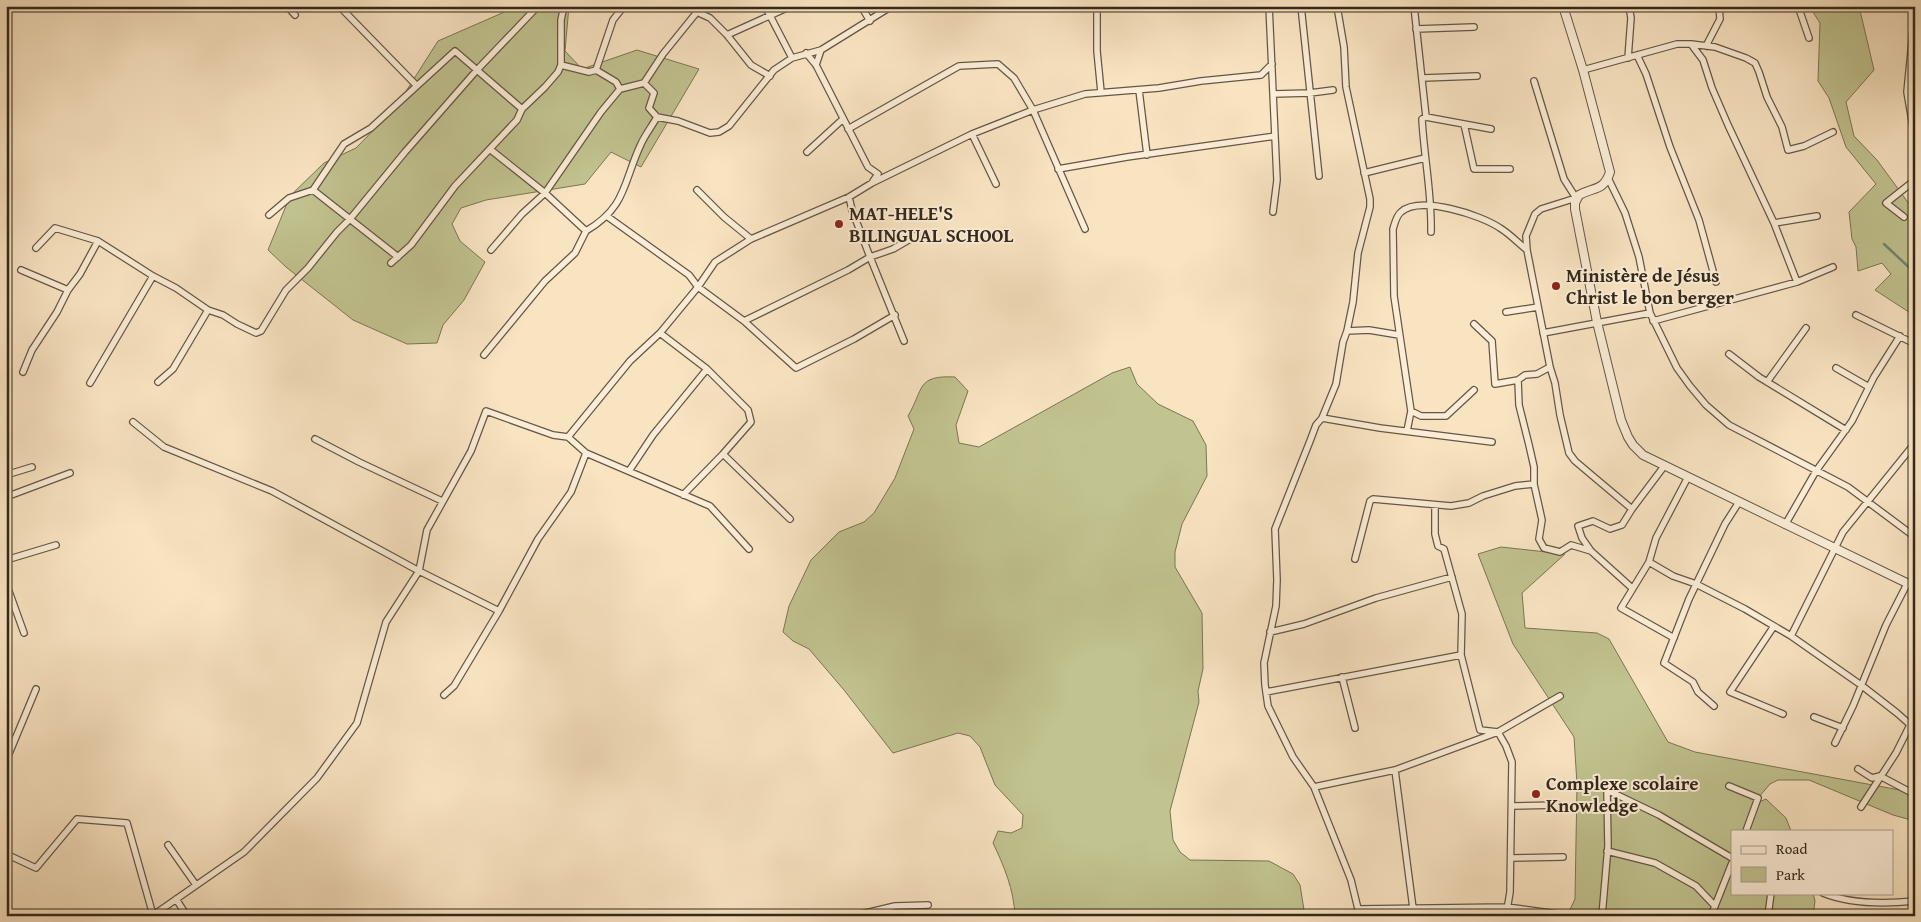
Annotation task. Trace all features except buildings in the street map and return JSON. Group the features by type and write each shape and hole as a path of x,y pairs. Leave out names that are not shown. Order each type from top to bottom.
{"street":[{"path":"287,6 295,15"},
{"path":"345,6 342,9 417,86"},
{"path":"36,248 55,228 98,242 176,288 208,310 223,315 256,333 261,331 286,290 350,219 405,152 476,71 538,6"},
{"path":"391,263 411,245 455,186 490,150 517,120 522,110 533,101 558,72 561,65 561,20 563,6"},
{"path":"596,70 612,20 624,6"},
{"path":"693,6 697,12 710,18 727,35 751,65 770,76"},
{"path":"765,6 792,58"},
{"path":"727,35 791,6"},
{"path":"862,6 870,21"},
{"path":"644,82 654,93 648,108 657,118 678,121 710,133 719,132 729,126 774,70 792,58 821,50 892,6"},
{"path":"1097,6 1097,51 1101,92"},
{"path":"1268,6 1276,136 1277,180 1273,212"},
{"path":"1301,6 1319,176"},
{"path":"1337,6 1344,47 1346,87 1370,207 1358,253 1356,282 1348,331 1343,342 1336,384 1322,418 1316,425 1274,529 1277,580 1276,606 1264,663 1268,706 1293,756 1314,787 1352,880 1358,909 1507,907 1565,915"},
{"path":"1414,6 1426,117"},
{"path":"1563,6 1583,70 1610,172 1601,187 1587,191 1576,198 1541,209 1535,214 1526,236 1527,250 1560,415 1570,453 1575,461 1632,509"},
{"path":"1628,58 1631,18 1629,6"},
{"path":"1706,46 1720,19 1720,6"},
{"path":"1798,6 1809,38"},
{"path":"1912,6 1914,16 1907,92 1915,139"},
{"path":"491,250 522,214 544,193 601,112 620,89 644,82 663,54 697,12"},
{"path":"1416,29 1474,27"},
{"path":"1583,70 1677,44 1715,47 1754,63 1782,127 1788,150 1804,146 1833,132"},
{"path":"1691,44 1703,60 1712,88 1774,223 1797,282"},
{"path":"269,215 288,198 313,190 344,144 372,128 455,50 476,71 522,110"},
{"path":"816,65 821,50"},
{"path":"806,53 816,65 868,167 878,174 872,183"},
{"path":"1637,55 1646,74 1670,147 1699,220 1716,282"},
{"path":"848,129 959,66 998,64 1014,78 1033,110 1086,229"},
{"path":"568,437 630,361 660,333 698,287 715,262 750,239 849,197 872,183 972,134 1033,110 1084,94 1159,88 1201,81 1260,75 1272,64"},
{"path":"561,65 589,72 596,70 616,82 620,89"},
{"path":"1423,78 1477,76"},
{"path":"1534,81 1564,179 1576,198 1575,209 1597,322 1624,429 1633,446 1643,455 1911,586 1886,626 1835,743"},
{"path":"1139,90 1147,155"},
{"path":"1273,94 1333,90"},
{"path":"1426,117 1492,129"},
{"path":"1426,117 1422,119 1424,158 1432,205 1431,232"},
{"path":"484,355 545,281 575,253 586,231 608,217 624,190 641,144 657,118"},
{"path":"807,152 843,119"},
{"path":"1464,124 1474,169 1510,169"},
{"path":"972,134 996,184"},
{"path":"1058,169 1276,136"},
{"path":"490,150 544,193 586,231"},
{"path":"1364,173 1424,158"},
{"path":"1608,178 1625,213 1639,257 1650,313 1677,368 1706,405 1729,425 1848,487 1915,537"},
{"path":"1904,217 1886,203 1914,181"},
{"path":"313,190 398,257"},
{"path":"697,190 750,239"},
{"path":"849,197 870,257 904,340"},
{"path":"1407,431 1411,411 1394,296 1392,229 1399,213 1405,209 1432,205 1481,218 1500,228 1527,250"},
{"path":"1774,223 1817,216"},
{"path":"608,217 689,275 698,287 744,321 796,368 854,339 895,315"},
{"path":"744,321 848,270 870,257 893,249 917,235"},
{"path":"23,372 32,350 57,312 68,290 80,274 98,242"},
{"path":"1654,320 1797,282 1833,267"},
{"path":"21,270 68,290"},
{"path":"90,382 153,276"},
{"path":"1506,312 1538,307"},
{"path":"158,382 173,369 208,310"},
{"path":"1543,332 1650,313"},
{"path":"1856,315 1915,344"},
{"path":"1474,324 1492,341 1495,384 1518,380 1525,375 1537,374 1550,367"},
{"path":"1767,382 1806,328"},
{"path":"1348,331 1369,330 1399,335"},
{"path":"660,333 707,369 748,410 751,422 683,494"},
{"path":"1785,525 1816,471 1846,430 1900,336"},
{"path":"1729,354 1767,382 1846,430"},
{"path":"1836,368 1869,387"},
{"path":"629,471 654,435 707,369"},
{"path":"1518,380 1519,405 1532,460 1534,484 1542,520 1539,538 1544,548 1560,552 1571,545 1591,551"},
{"path":"1411,411 1421,416 1446,416 1474,390"},
{"path":"6,854 36,868 77,819 126,823 153,915 244,852 316,778 357,723 386,622 419,571 427,530 471,450 486,411 553,435 568,437 586,453 710,506 749,549"},
{"path":"1322,418 1492,442"},
{"path":"133,422 164,447 272,491 419,571 499,611"},
{"path":"316,439 359,462 442,501"},
{"path":"1791,636 1843,532 1915,443"},
{"path":"444,695 454,686 499,611 538,539 571,492 586,453"},
{"path":"722,454 790,519"},
{"path":"1632,588 1591,551 1582,538 1578,526 1593,521 1610,529 1622,525 1665,465"},
{"path":"6,475 32,467"},
{"path":"6,497 70,473"},
{"path":"1674,638 1621,608 1649,562 1656,538 1688,476"},
{"path":"1355,559 1372,499 1451,506 1470,503 1506,488 1534,484"},
{"path":"1714,706 1698,692 1693,682 1664,663 1688,599 1738,502"},
{"path":"1435,506 1435,534 1438,546 1444,549 1462,614 1461,655 1480,730 1498,732"},
{"path":"6,560 56,545"},
{"path":"1649,562 1673,576 1696,584 1791,636 1897,712 1912,728"},
{"path":"1270,632 1304,624 1376,598 1452,577"},
{"path":"6,582 24,633"},
{"path":"1774,626 1730,692 1783,714"},
{"path":"1266,692 1461,655"},
{"path":"1342,677 1355,728"},
{"path":"6,761 36,689"},
{"path":"1314,787 1394,770 1498,732 1560,696"},
{"path":"1861,807 1912,728 1915,715"},
{"path":"1814,717 1843,728"},
{"path":"1498,732 1512,762 1510,892 1506,916"},
{"path":"1858,769 1872,778 1880,776 1912,793"},
{"path":"1394,770 1414,916"},
{"path":"1729,786 1758,798 1746,830"},
{"path":"1602,916 1607,851 1607,790 1659,815 1731,857"},
{"path":"1512,806 1560,805"},
{"path":"168,845 196,885"},
{"path":"1607,851 1655,863 1696,886 1715,906"},
{"path":"1511,858 1563,858"},
{"path":"1711,916 1731,866"},
{"path":"1768,916 1772,894"},
{"path":"1826,894 1836,898 1888,902 1915,901"},
{"path":"176,899 188,916"},
{"path":"853,916 895,906 928,905"}],"green space":[{"path":"512,6 569,6 565,51 582,69 637,50 699,69 641,167 611,152 585,184 486,200 461,208 452,224 460,241 485,262 464,300 443,325 437,343 407,344 353,320 286,267 268,250 290,196 324,163 356,148 396,107 438,41 509,10"},
{"path":"1809,6 1859,6 1874,70 1846,102 1854,136 1877,160 1915,212 1915,316 1875,290 1891,274 1882,263 1858,271 1856,247 1852,239 1849,212 1876,184 1846,147 1829,98 1818,81 1820,23"},
{"path":"1130,367 1137,384 1158,404 1193,421 1206,445 1207,476 1182,524 1175,552 1175,567 1202,613 1203,669 1198,691 1199,702 1170,811 1173,840 1180,852 1190,860 1269,861 1293,874 1300,885 1305,916 1015,916 1008,878 993,843 998,831 1011,833 1022,828 1023,815 995,785 980,747 970,736 958,733 893,753 809,649 793,641 783,632 789,606 811,560 839,532 864,522 874,513 895,478 914,429 908,416 927,381 933,378 955,377 968,391 956,425 959,443 979,447 1112,373"},
{"path":"1501,547 1565,554 1522,593 1525,628 1597,633 1609,639 1668,742 1695,752 1905,791 1915,799 1915,821 1893,815 1809,780 1778,780 1770,784 1752,805 1766,799 1786,818 1791,830 1731,830 1731,894 1813,894 1815,901 1813,916 1567,916 1575,899 1577,784 1574,737 1513,644 1478,554"}],"waterway":[{"path":"1884,244 1915,273"}],"place":[{"name":"MAT-HELE'S BILINGUAL SCHOOL","path":"839,224"},
{"name":"Ministère de Jésus Christ le bon berger","path":"1556,286"},
{"name":"Complexe scolaire Knowledge","path":"1536,794"}]}
